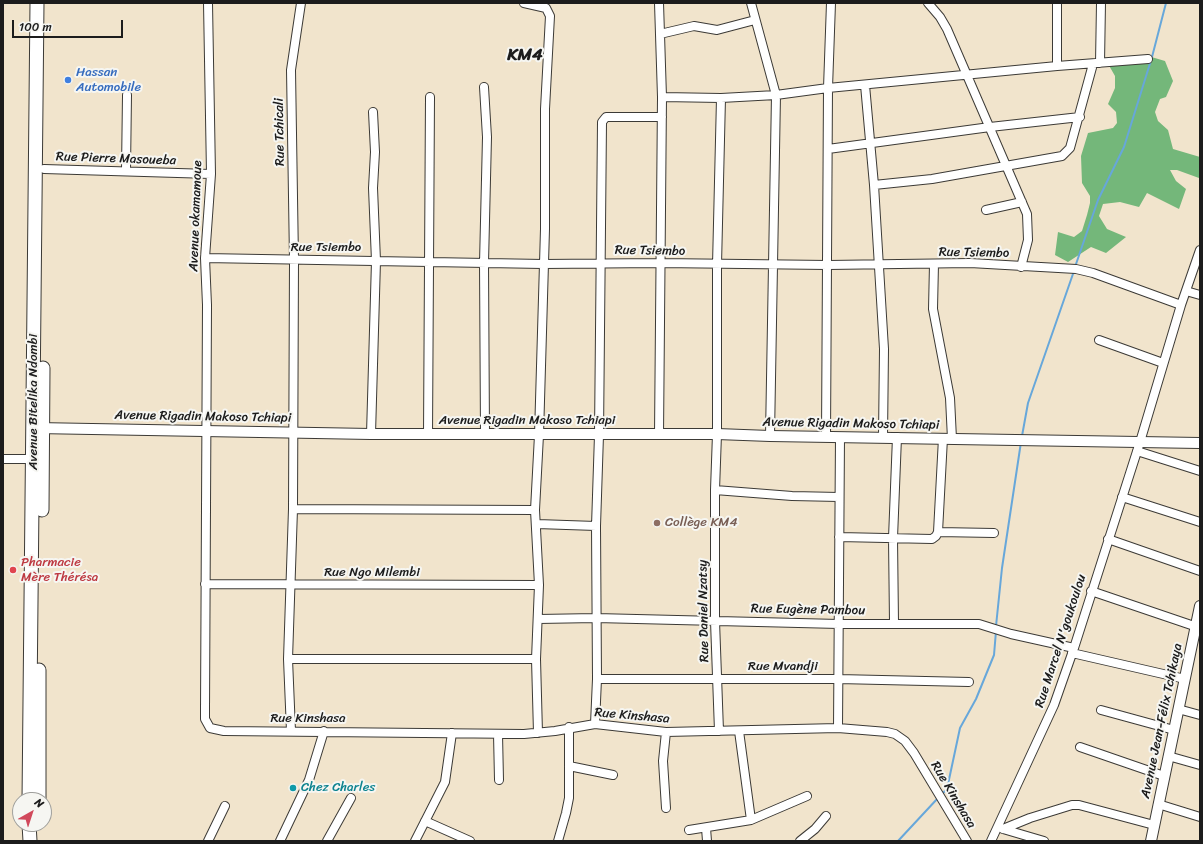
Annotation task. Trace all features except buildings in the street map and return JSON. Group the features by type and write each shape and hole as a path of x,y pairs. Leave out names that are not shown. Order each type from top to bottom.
{"highway":[{"name":"Avenue Bitelika Ndombi","path":"37,3 39,428 38,792"},
{"name":"Avenue Bitelika Ndombi","path":"29,792 34,459 39,428 44,169 45,3"}],"street":[{"name":"Avenue okamamoue","path":"205,710 206,258 211,174 208,3"},
{"name":"Rue Tchicali","path":"291,731 288,659 293,509 292,432 294,260 291,70 301,3"},
{"path":"524,3 546,8 550,16 545,109 540,435 535,510 537,524 539,585 536,659 538,733"},
{"path":"659,3 662,97 659,435"},
{"path":"751,3 776,95 770,436"},
{"path":"826,436 828,88 831,3"},
{"path":"928,3 947,28 1027,214 1029,226 1028,240 1021,267"},
{"path":"1057,3 1057,66"},
{"path":"874,185 932,179 1062,156 1067,153 1070,148 1097,63 1101,3"},
{"path":"660,34 694,26 717,30 755,20"},
{"path":"662,97 721,98 776,95 828,88 1057,66 1148,59"},
{"path":"865,85 874,185 884,349 883,437"},
{"path":"484,87 487,137 484,263 485,435"},
{"path":"126,170 127,95"},
{"path":"428,434 430,97"},
{"name":"Rue Daniel Nzatsy","path":"719,731 715,621 715,490 717,434 717,265 721,98"},
{"path":"371,434 376,261 373,188 373,112"},
{"path":"828,149 1080,116"},
{"path":"595,724 597,679 596,526 599,435 602,122 606,117 662,117"},
{"name":"Rue Pierre Masoueba","path":"44,169 126,170 211,174"},
{"path":"986,210 1022,202"},
{"name":"Rue Marcel N'goukoulou","path":"991,841 1000,828 1040,738 1073,650 1138,447 1181,305 1200,250"},
{"name":"Rue Tsiembo","path":"206,258 543,264 660,263 717,265 828,265 970,263 1076,269 1094,273 1181,305"},
{"path":"839,537 932,539 938,532 950,398 932,296 934,264"},
{"path":"1186,291 1200,295"},
{"path":"1099,340 1163,363"},
{"name":"Avenue Rigadin Makoso Tchiapi","path":"39,428 371,434 717,434 947,439 1022,439 1138,447 1200,443"},
{"path":"838,728 840,437"},
{"path":"894,623 893,538 897,437"},
{"path":"1138,447 1200,471"},
{"path":"3,459 34,459"},
{"path":"715,490 805,497 839,497"},
{"path":"1122,497 1200,522"},
{"path":"293,509 535,510"},
{"path":"537,524 596,526"},
{"path":"938,532 994,533"},
{"path":"1108,539 1200,571"},
{"name":"Rue Ngo Milembi","path":"205,584 539,585"},
{"path":"1091,591 1198,627"},
{"name":"Avenue Jean-Félix Tchikaya","path":"1150,841 1184,679 1198,627 1200,606"},
{"name":"Rue Eugène Pambou","path":"538,619 596,618 839,624 979,624 1011,634 1184,679"},
{"path":"288,659 536,659"},
{"name":"Rue Mvandji","path":"597,679 838,679 969,682"},
{"path":"1178,709 1200,715"},
{"name":"Rue Kinshasa","path":"205,710 208,725 213,730 498,734 538,733 595,724 666,732 838,728 887,732 895,734 905,741 914,753 967,841"},
{"path":"1101,710 1174,730"},
{"path":"558,841 566,813 570,783 569,728"},
{"path":"281,841 309,780 324,731"},
{"path":"739,731 751,820"},
{"path":"666,732 663,761 666,808"},
{"path":"415,841 445,782 452,733"},
{"path":"498,734 499,780"},
{"path":"1080,747 1164,776"},
{"path":"1168,756 1200,765"},
{"path":"569,766 613,776"},
{"path":"690,830 751,820 807,796"},
{"path":"327,841 351,798"},
{"path":"1158,804 1200,816"},
{"path":"1000,828 1072,805 1079,805 1154,824"},
{"path":"208,841 225,806"},
{"path":"800,841 815,829 826,816"},
{"path":"425,821 470,841"},
{"path":"706,828 706,841"},
{"path":"1000,828 1044,841"}],"green space":[{"path":"1148,56 1165,61 1173,81 1166,97 1160,99 1155,112 1158,121 1168,130 1173,149 1200,157 1200,176 1199,178 1177,170 1170,170 1176,181 1186,189 1179,209 1147,193 1139,207 1120,202 1103,204 1099,216 1107,229 1126,237 1106,253 1091,247 1068,262 1055,255 1058,232 1074,237 1082,231 1087,215 1090,196 1082,183 1081,156 1088,133 1113,128 1117,123 1116,112 1108,104 1115,88 1115,76 1107,62"}],"waterway":[{"path":"1075,267 1098,200 1124,147 1152,57 1166,3"},
{"path":"1022,436 1028,403 1074,271"},
{"path":"996,626 1002,568 1021,442"},
{"path":"941,795 947,789 960,728 976,699 994,655 996,631"},
{"path":"898,841 938,798"}],"place":[{"name":"Hassan Automobile","path":"68,80"},
{"name":"Collège KM4","path":"657,523"},
{"name":"Pharmacie Mère Thérésa","path":"13,570"},
{"name":"Chez Charles","path":"293,788"}],"district":[{"name":"KM4","path":"525,56"}]}
